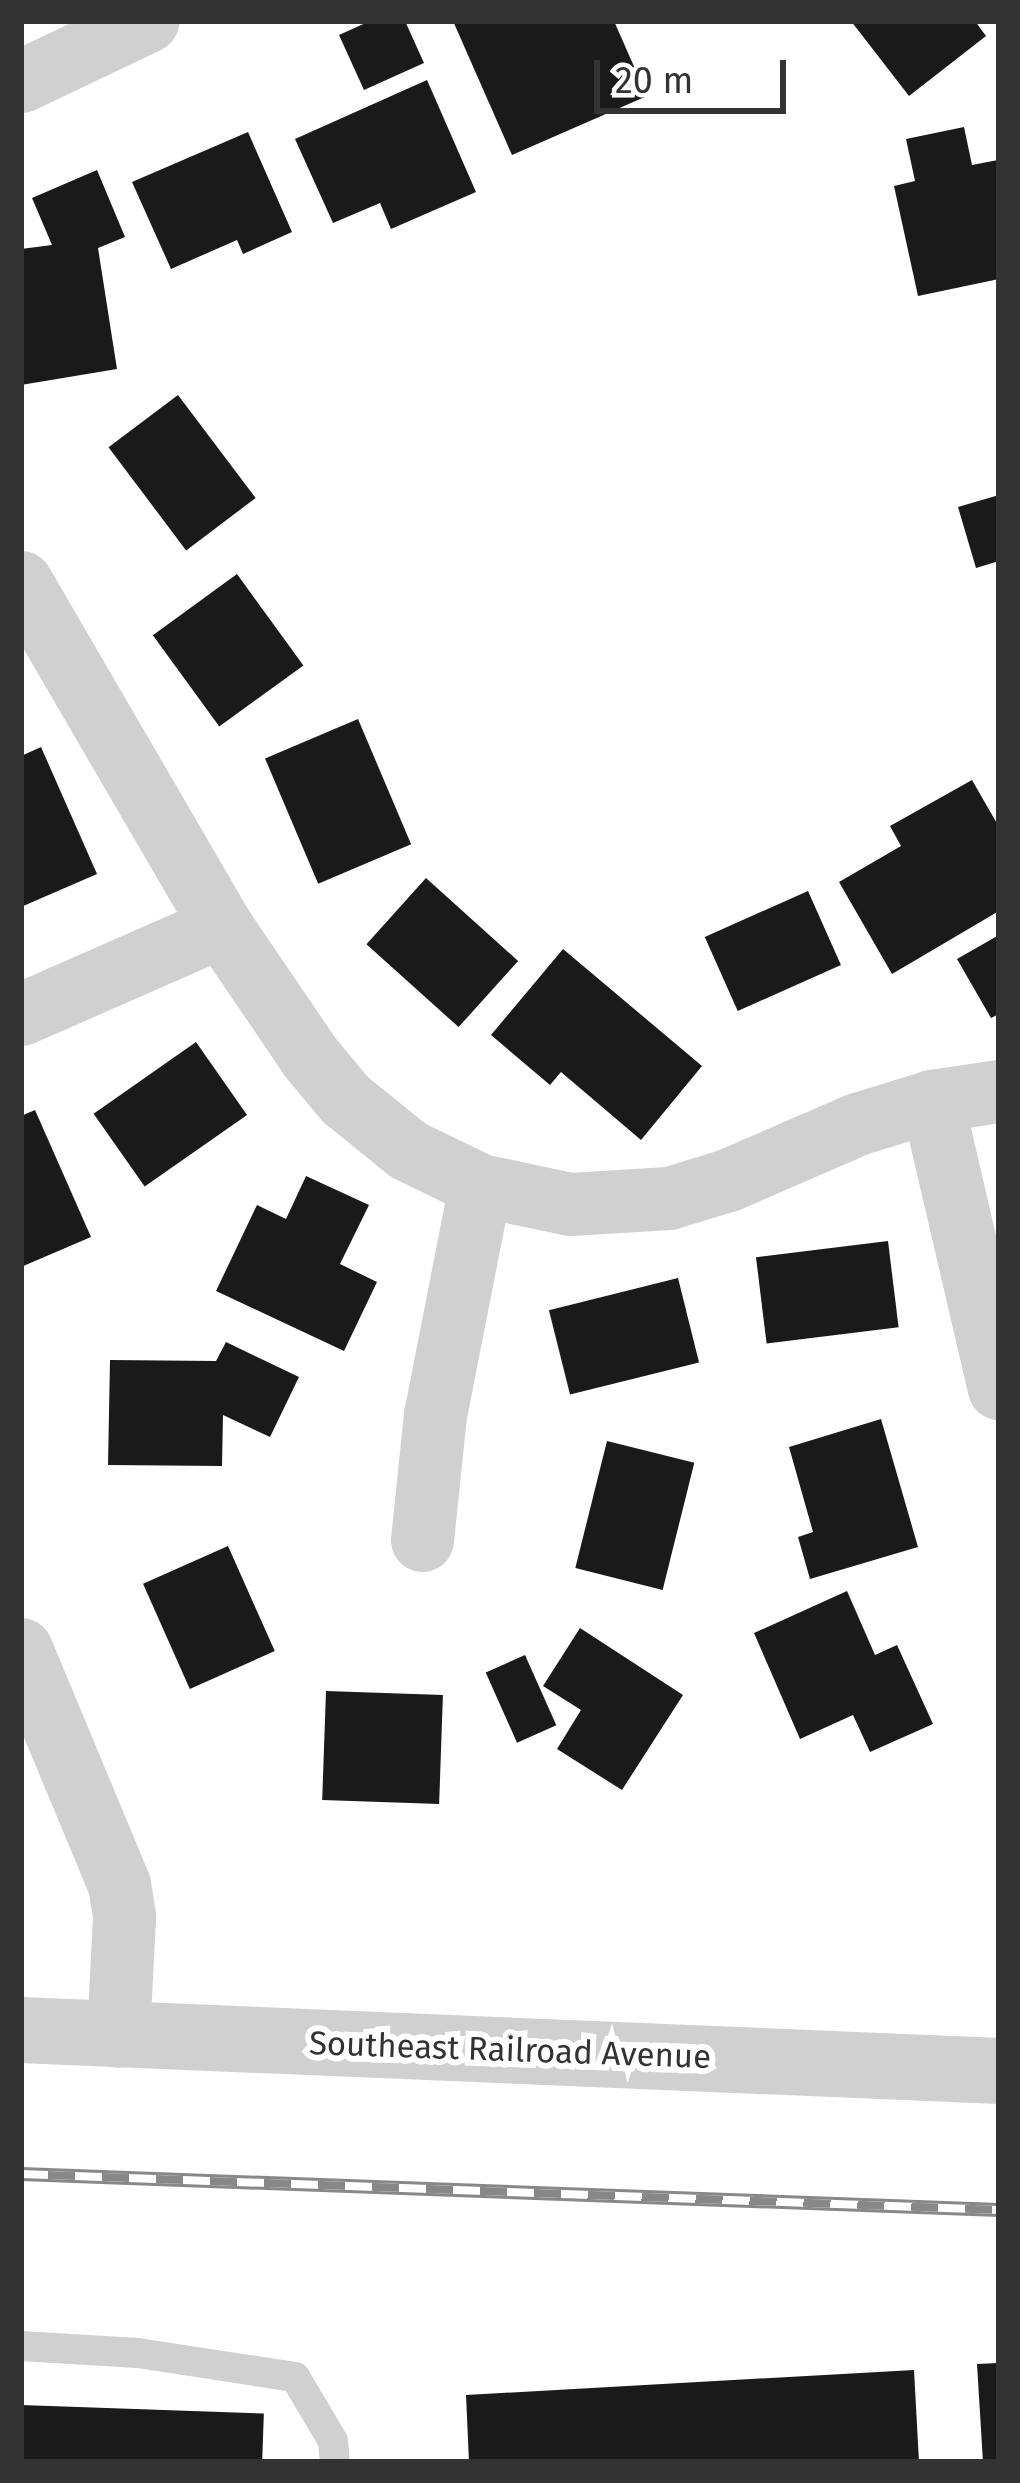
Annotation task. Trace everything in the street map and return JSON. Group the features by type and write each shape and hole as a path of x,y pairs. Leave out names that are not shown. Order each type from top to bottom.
{"street":[{"path":"21,81 147,21"},
{"path":"21,582 221,926 345,1100 408,1150 480,1185 570,1204 669,1198 728,1180 856,1124 932,1101 999,1091"},
{"path":"21,1013 221,926"},
{"path":"932,1101 999,1388"},
{"path":"422,1540 435,1415 480,1185"},
{"path":"21,1649 119,1884 124,1917 118,2036"},
{"name":"Southeast Railroad Avenue","path":"21,2030 999,2071"}],"lane":[{"path":"21,2346 138,2353 295,2378 333,2440 335,2462"}],"building":[{"path":"370,21 405,21 424,63 364,90 339,35"},
{"path":"453,21 614,21 647,96 512,155"},
{"path":"851,21 975,21 986,36 909,96"},
{"path":"427,80 476,192 391,229 380,203 333,223 295,139"},
{"path":"964,127 972,165 998,160 999,279 918,296 894,186 915,181 906,139"},
{"path":"248,132 292,232 243,254 237,240 171,269 132,182"},
{"path":"97,170 125,237 98,248 117,369 21,385 21,249 52,245 32,198"},
{"path":"178,395 256,498 186,550 109,447"},
{"path":"999,495 999,561 976,568 958,507"},
{"path":"237,574 303,665 219,727 153,635"},
{"path":"358,719 411,844 318,884 265,758"},
{"path":"41,747 97,874 21,907 21,756"},
{"path":"972,780 999,827 999,911 892,974 839,882 901,846 890,826"},
{"path":"426,878 518,961 459,1027 366,944"},
{"path":"808,891 841,965 738,1011 705,937"},
{"path":"999,935 999,1014 991,1018 957,959"},
{"path":"563,949 702,1066 641,1140 561,1072 550,1085 491,1035"},
{"path":"196,1042 247,1115 145,1187 94,1114"},
{"path":"35,1110 91,1237 21,1267 21,1116"},
{"path":"306,1176 369,1205 340,1264 377,1282 344,1351 216,1291 257,1205 286,1219"},
{"path":"888,1241 899,1327 767,1344 756,1257"},
{"path":"678,1278 699,1362 570,1395 549,1310"},
{"path":"226,1342 299,1377 270,1437 223,1415 222,1466 108,1465 110,1360 216,1361"},
{"path":"881,1419 918,1547 810,1579 798,1537 813,1532 789,1447"},
{"path":"607,1441 694,1463 663,1590 575,1568"},
{"path":"228,1546 275,1651 190,1689 143,1584"},
{"path":"847,1591 875,1655 897,1645 933,1724 870,1752 853,1715 800,1739 754,1633"},
{"path":"580,1628 683,1695 622,1790 557,1749 581,1710 543,1686"},
{"path":"525,1655 556,1725 517,1743 486,1672"},
{"path":"326,1691 443,1695 439,1804 322,1800"},
{"path":"999,2363 999,2462 983,2462 977,2364"},
{"path":"914,2370 919,2462 469,2462 466,2395"},
{"path":"21,2405 264,2413 262,2462 21,2462"}],"railway":[{"path":"21,2174 999,2210"}]}
